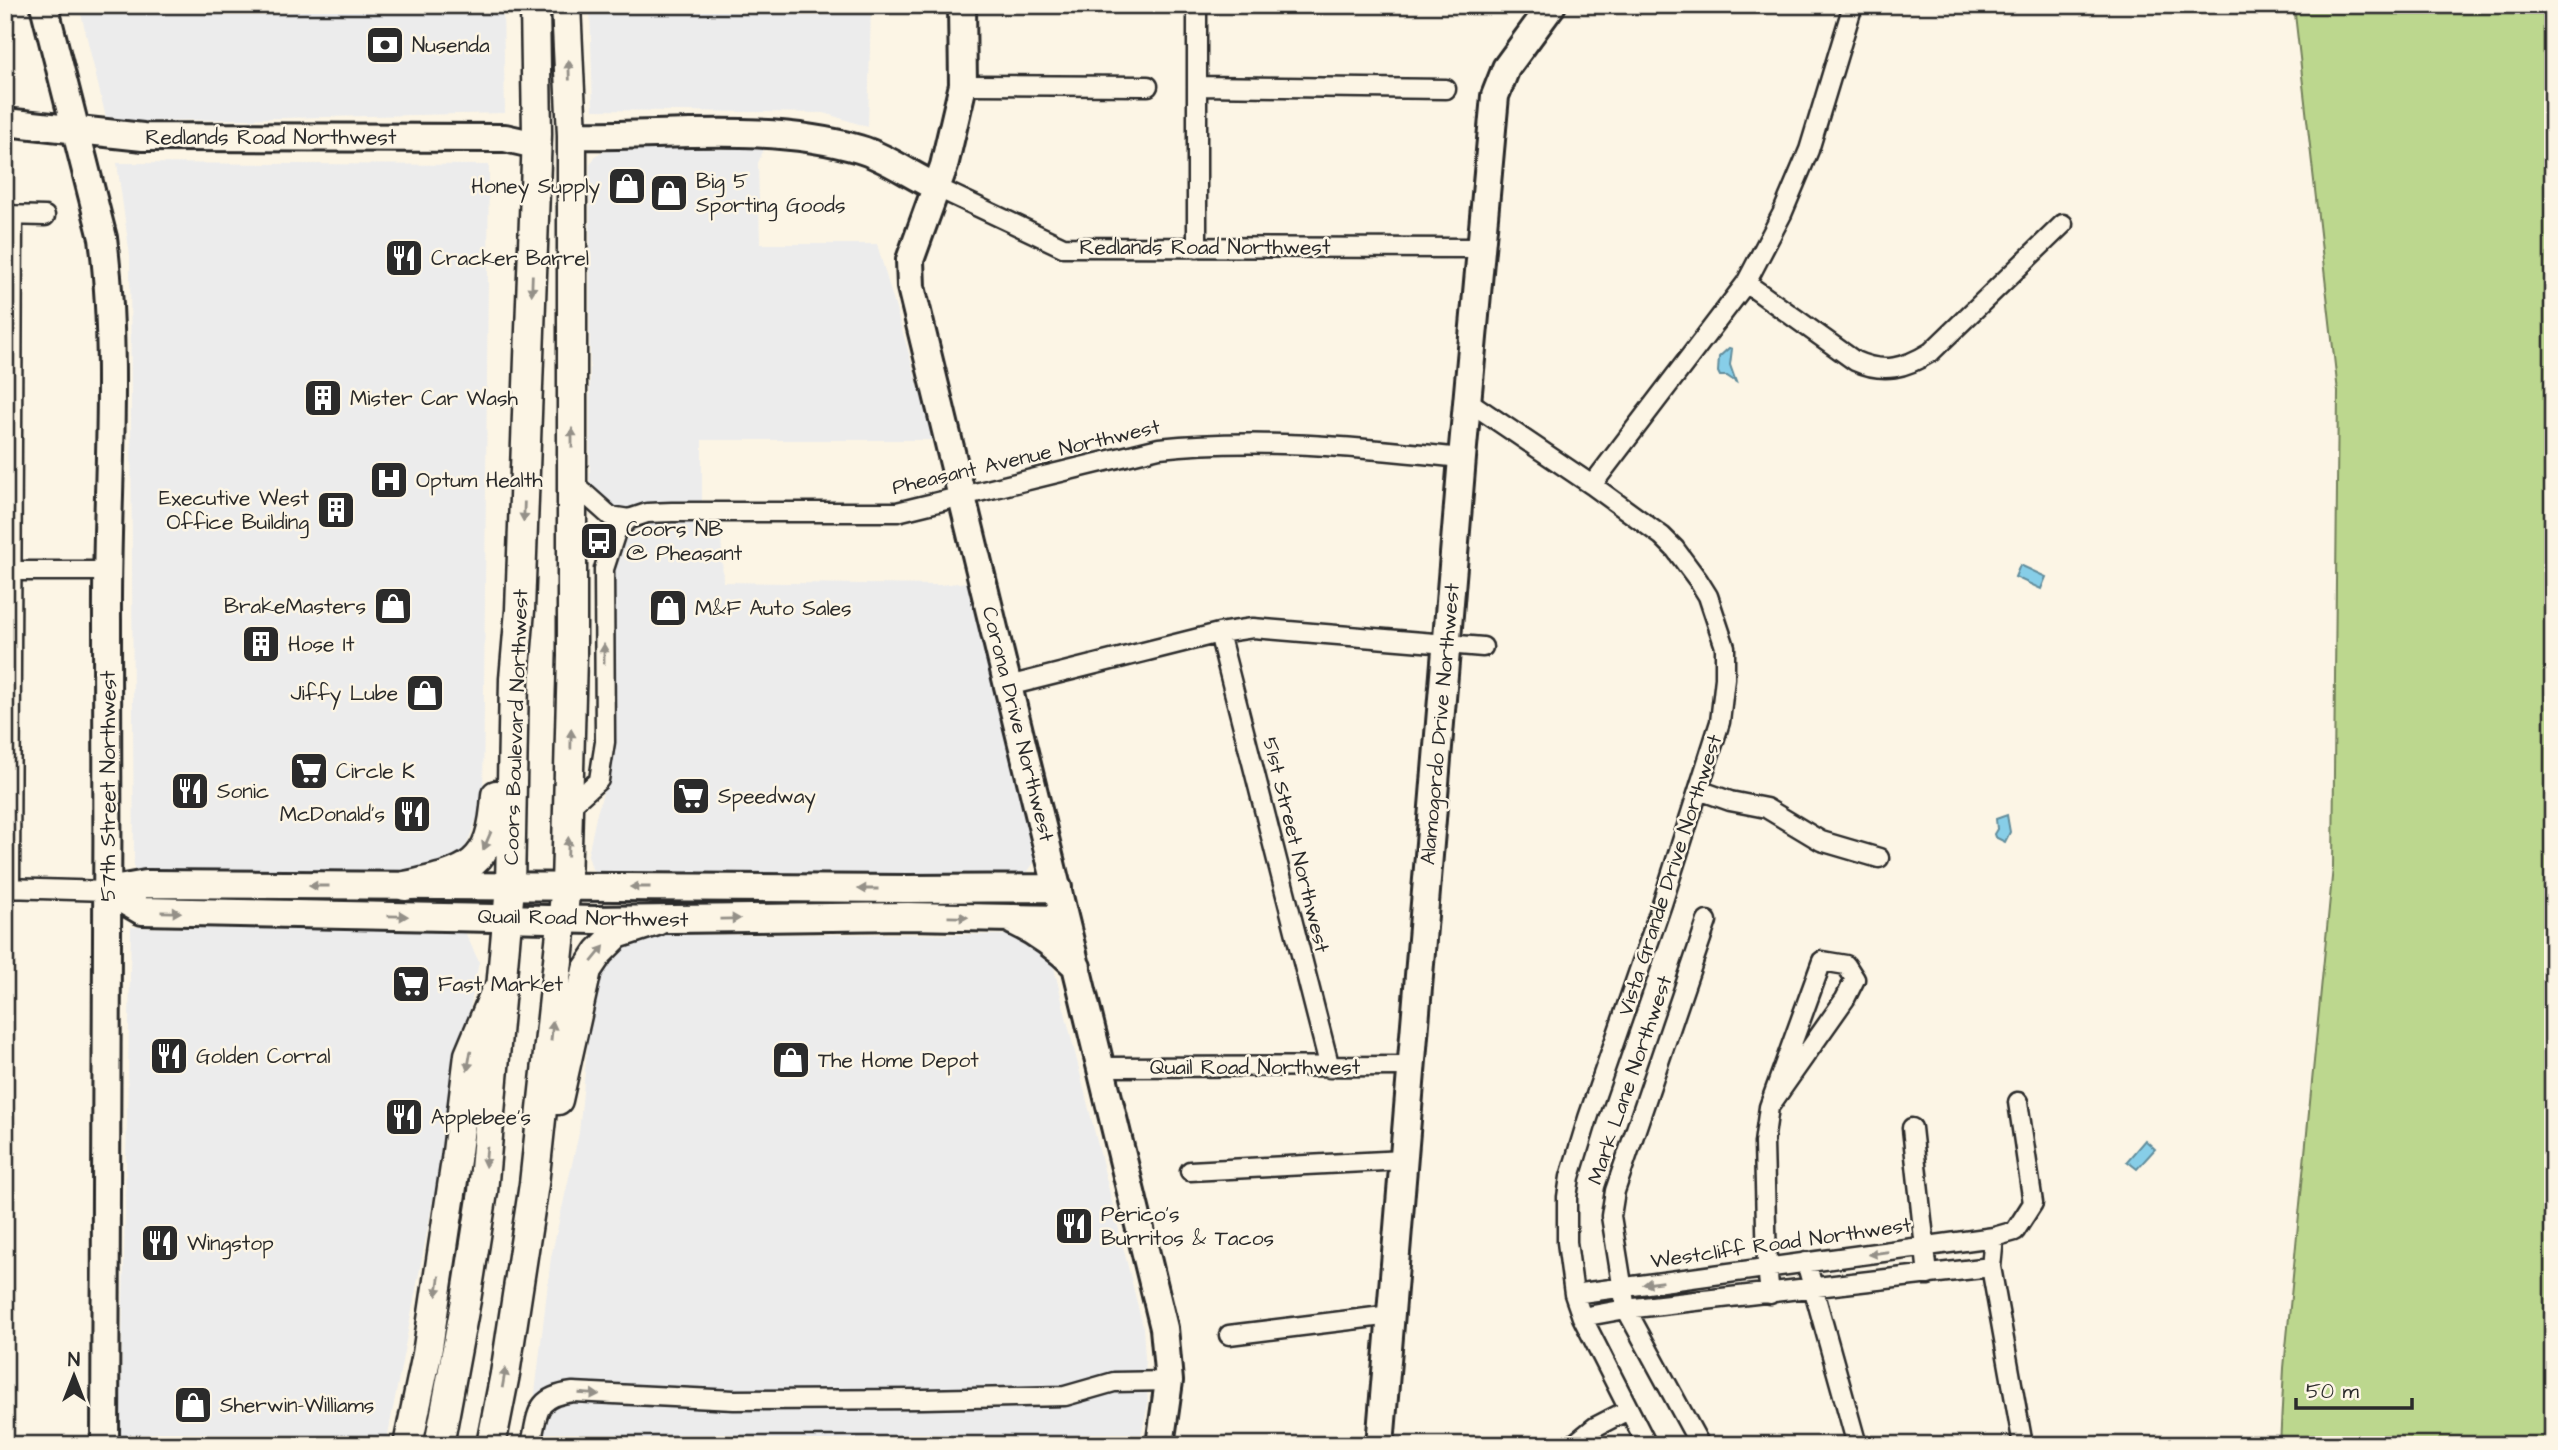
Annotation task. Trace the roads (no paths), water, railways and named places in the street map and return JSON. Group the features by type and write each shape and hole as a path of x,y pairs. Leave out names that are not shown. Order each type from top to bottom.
{"main road":[{"path":"536,5 545,30 549,112 555,122 572,135"},
{"name":"Coors Boulevard Northwest","path":"439,1445 483,1192 508,918 514,679 521,599 536,145 536,5"},
{"path":"491,1445 506,1374 534,1184 566,886 572,656 572,135 566,5"},
{"path":"536,145 544,154 559,257 572,288"},
{"path":"405,886 448,877 468,867 486,847 494,822 501,715 514,679"},
{"path":"534,1184 566,1071 587,970 599,952 617,934 657,920"},
{"path":"408,1445 429,1343 457,1160 469,1055 477,1030 503,975"}],"street":[{"name":"57th Street Northwest","path":"44,5 103,238 107,271 110,414 104,1445"},
{"name":"Corona Drive Northwest","path":"962,5 963,85 944,166 911,260 911,286 1164,1328 1170,1381 1160,1445"},
{"path":"1197,5 1197,248"},
{"path":"1592,485 1746,283 1782,214 1809,150 1853,5"},
{"name":"Alamogordo Drive Northwest","path":"1380,1445 1410,1066 1495,96 1506,68 1548,11"},
{"path":"963,85 1148,86"},
{"path":"1197,86 1446,89"},
{"name":"Redlands Road Northwest","path":"5,122 75,132 143,137 505,138 536,145"},
{"name":"Redlands Road Northwest","path":"572,135 736,134 811,137 863,150 1063,247 1483,248"},
{"path":"7,888 13,571 9,215 46,216"},
{"path":"1746,283 1855,361 1867,366 1892,369 1914,363 1931,352 2063,224"},
{"name":"Vista Grande Drive Northwest","path":"1468,401 1640,518 1675,549 1698,580 1716,619 1725,647 1724,699 1720,722 1570,1177 1566,1215 1566,1242 1574,1294 1582,1317 1647,1445"},
{"name":"Pheasant Avenue Northwest","path":"629,519 647,513 672,512 897,512 1159,448 1194,444 1315,445 1462,457"},
{"path":"572,482 610,516 629,519"},
{"path":"569,807 599,780 604,742 604,569 616,533 629,519"},
{"path":"13,571 107,571"},
{"path":"1008,686 1219,633 1253,628 1483,647"},
{"name":"51st Street Northwest","path":"1219,633 1330,1068"},
{"path":"1699,790 1730,801 1766,808 1821,841 1879,858"},
{"name":"Quail Road Northwest","path":"7,888 108,891 146,884 1058,888"},
{"path":"908,889 908,916"},
{"name":"Quail Road Northwest","path":"108,891 142,911 564,920 908,916 1063,919"},
{"path":"1005,918 1036,932 1077,967"},
{"name":"Mark Lane Northwest","path":"1700,1445 1626,1309 1611,1216 1615,1191 1707,921"},
{"path":"1769,1107 1845,999 1855,979 1846,965 1822,961 1769,1107 1762,1161 1766,1181 1770,1294"},
{"name":"Quail Road Northwest","path":"1100,1067 1410,1066"},
{"path":"2018,1102 2033,1203 2015,1231 1994,1237 1991,1267 2023,1445"},
{"path":"1912,1128 1928,1275"},
{"path":"1190,1171 1404,1160"},
{"name":"Westcliff Road Northwest","path":"1574,1294 1994,1237"},
{"path":"1806,1262 1857,1445"},
{"path":"1582,1317 1626,1309 1991,1267"},
{"path":"1229,1335 1391,1315"},
{"path":"531,1445 537,1415 542,1405 550,1397 573,1392 746,1400 1065,1396 1114,1382 1170,1381"},
{"path":"1573,1445 1595,1427 1628,1410"}],"water":[{"path":"1729,348 1732,349 1730,365 1736,382 1727,376 1720,376 1718,372 1719,357"},
{"path":"2020,565 2046,577 2041,589 2015,577"},
{"path":"2007,815 2010,832 2005,842 1994,834 1997,829 1996,819"},
{"path":"2145,1140 2155,1149 2137,1169 2127,1161"}],"place":[{"name":"Nusenda","path":"385,45"},
{"name":"Honey Supply","path":"627,186"},
{"name":"Big 5 Sporting Goods","path":"669,193"},
{"name":"Cracker Barrel","path":"404,258"},
{"name":"Mister Car Wash","path":"323,398"},
{"name":"Optum Health","path":"389,480"},
{"name":"Executive West Office Building","path":"336,510"},
{"name":"Coors NB @ Pheasant","path":"599,541"},
{"name":"BrakeMasters","path":"393,606"},
{"name":"M&F Auto Sales","path":"668,608"},
{"name":"Hose It","path":"261,644"},
{"name":"Jiffy Lube","path":"425,693"},
{"name":"Circle K","path":"309,771"},
{"name":"Sonic","path":"190,791"},
{"name":"Speedway","path":"691,796"},
{"name":"McDonald's","path":"412,814"},
{"name":"Fast Market","path":"411,984"},
{"name":"Golden Corral","path":"169,1056"},
{"name":"The Home Depot","path":"791,1060"},
{"name":"Applebee's","path":"404,1117"},
{"name":"Perico's Burritos & Tacos","path":"1074,1226"},
{"name":"Wingstop","path":"160,1243"},
{"name":"Sherwin-Williams","path":"193,1405"}]}
